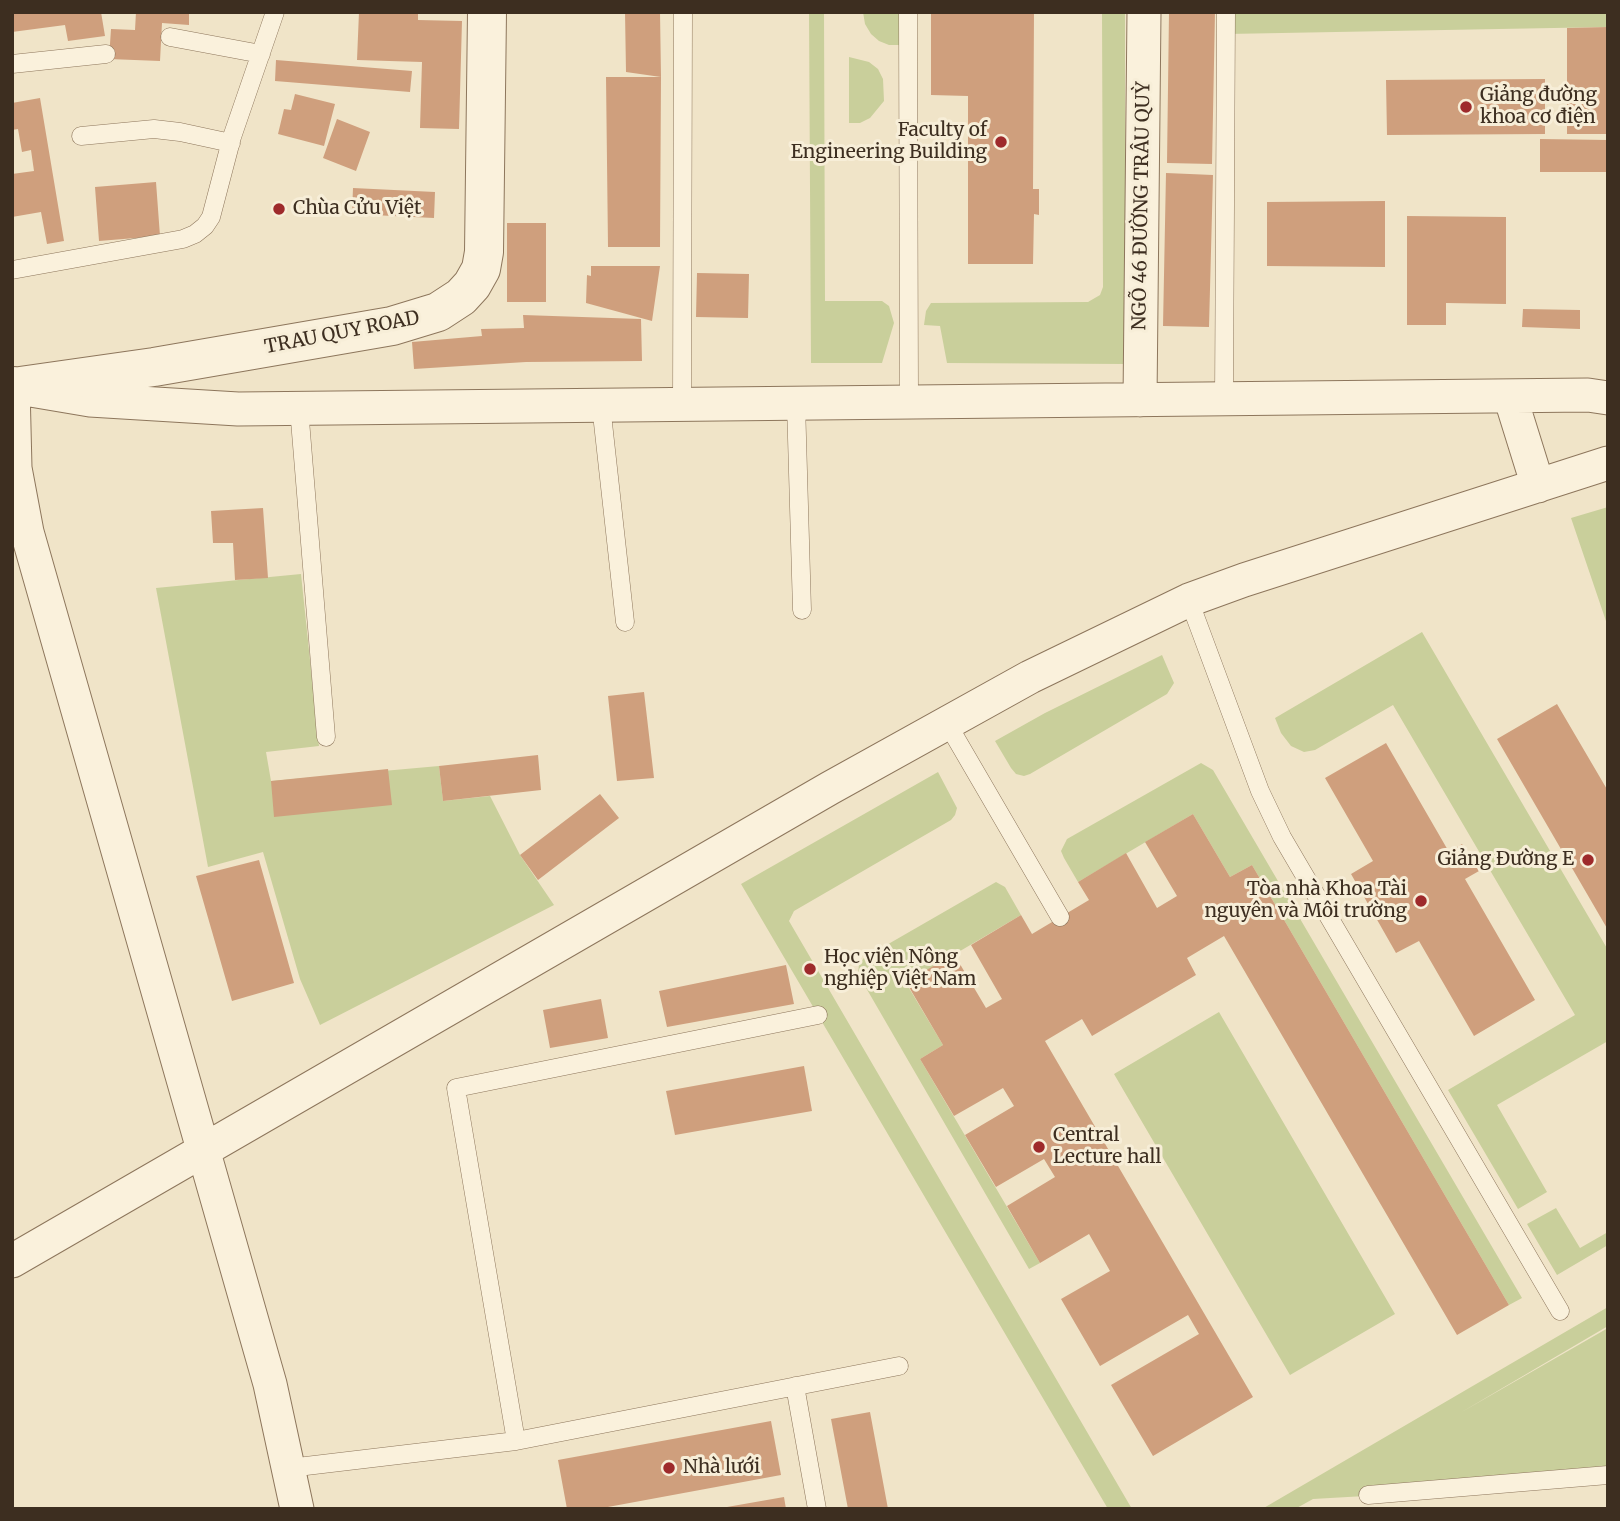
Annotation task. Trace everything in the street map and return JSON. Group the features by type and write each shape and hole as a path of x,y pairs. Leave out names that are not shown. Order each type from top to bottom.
{"street":[{"name":"TRAU QUY ROAD","path":"13,386 154,367 392,327 438,312 461,297 481,269 484,252 487,12"},
{"name":"NGÕ 46 ĐƯỜNG TRÂU QUỲ","path":"1140,400 1144,12"},
{"path":"297,1509 270,1384 27,532 15,467 13,386 89,400 238,409 1588,395 1608,398"},
{"path":"1510,396 1538,486"},
{"path":"12,1261 1042,671 1189,600 1608,463"}],"lane":[{"path":"12,270 183,239 205,226 211,217 230,143 275,12"},
{"path":"682,404 683,12"},
{"path":"908,12 909,402"},
{"path":"1224,399 1226,12"},
{"path":"170,37 261,54"},
{"path":"12,64 106,54"},
{"path":"81,136 155,129 230,143"},
{"path":"796,403 802,610"},
{"path":"601,405 625,622"},
{"path":"299,408 326,737"},
{"path":"1189,600 1260,791 1282,837 1560,1311"},
{"path":"947,723 1060,917"},
{"path":"516,1441 456,1088 818,1016"},
{"path":"289,1468 516,1441 899,1366"},
{"path":"795,1386 817,1509"},
{"path":"1368,1495 1608,1475"}],"green space":[{"path":"809,12 824,12 825,301 882,301 889,306 894,323 882,363 811,363"},
{"path":"863,12 903,12 903,45 889,45 879,41 865,24"},
{"path":"1102,12 1125,12 1125,364 947,363 940,326 924,325 926,311 931,303 1088,302 1100,295 1103,287"},
{"path":"1227,12 1608,12 1608,27 1227,34"},
{"path":"849,57 869,62 878,69 883,79 884,101 870,118 860,123 849,123"},
{"path":"1608,507 1608,627 1571,518"},
{"path":"301,574 319,746 266,752 271,781 439,766 443,801 490,796 520,855 554,905 320,1025 300,979 263,852 208,867 156,588"},
{"path":"1422,632 1608,950 1608,1041 1497,1105 1547,1192 1518,1209 1448,1090 1575,1015 1393,705 1315,750 1304,752 1291,746 1281,733 1275,718"},
{"path":"1162,655 1174,683 1167,694 1030,774 1016,774 1011,768 995,741"},
{"path":"1201,763 1213,770 1522,1298 1509,1305 1252,865 1230,877 1193,814 1078,882 1061,851 1067,839"},
{"path":"938,772 957,808 951,820 794,911 789,921 1132,1509 1108,1509 741,884"},
{"path":"996,882 1005,887 1021,915 906,983 943,1045 920,1059 1040,1263 1029,1269 858,974 859,964 864,958"},
{"path":"1219,1012 1395,1314 1290,1375 1114,1074"},
{"path":"1556,1208 1580,1248 1608,1232 1608,1245 1557,1275 1527,1224"},
{"path":"1608,1307 1608,1326 1460,1413 1608,1328 1608,1482 1313,1499 1295,1509 1262,1509"}],"building":[{"path":"12,12 101,12 105,36 68,41 65,25 12,32"},
{"path":"136,12 189,12 189,25 162,23 160,61 109,59 111,29 135,30"},
{"path":"359,12 418,12 418,20 462,21 459,129 420,128 422,62 357,60"},
{"path":"625,12 660,12 661,77 626,72"},
{"name":"Faculty of Engineering Building","path":"931,12 1034,12 1033,189 1039,189 1039,215 1034,214 1033,264 968,264 968,96 931,95"},
{"path":"1169,12 1215,12 1212,164 1167,163"},
{"name":"Giảng đường khoa cơ điện","path":"1608,27 1608,134 1567,134 1567,28"},
{"path":"276,60 412,71 410,92 275,81"},
{"path":"606,77 661,77 660,247 608,247"},
{"name":"Giảng đường khoa cơ điện","path":"1545,79 1545,134 1387,135 1386,80"},
{"path":"295,94 335,104 324,146 278,134 284,109 291,110"},
{"path":"40,98 64,241 47,244 41,212 12,217 12,174 34,171 31,150 22,152 18,129 12,130 12,103"},
{"path":"337,119 370,132 356,171 323,158"},
{"path":"1540,139 1608,140 1608,172 1540,172"},
{"path":"1166,173 1213,175 1209,327 1163,326"},
{"path":"156,182 160,236 99,241 95,187"},
{"path":"353,188 435,192 434,218 352,214"},
{"path":"1385,201 1385,267 1267,266 1267,202"},
{"path":"1407,216 1506,217 1506,304 1446,303 1446,325 1407,325"},
{"path":"507,223 546,223 546,302 507,302"},
{"path":"591,266 660,266 652,321 586,303 587,275 591,276"},
{"path":"697,273 749,274 748,318 696,317"},
{"path":"1523,309 1580,310 1580,329 1522,327"},
{"path":"523,315 641,319 642,361 526,362 414,369 412,342 482,336 481,329 524,328"},
{"path":"263,508 268,578 235,580 233,543 213,543 211,511"},
{"path":"644,692 654,778 617,781 608,696"},
{"name":"Giảng Đường E","path":"1557,704 1608,791 1608,930 1497,739"},
{"name":"Tòa nhà Khoa Tài nguyên và Môi trường","path":"1386,743 1449,852 1462,844 1479,871 1465,879 1535,1000 1474,1036 1419,941 1396,953 1351,874 1373,861 1325,778"},
{"path":"538,755 541,790 443,801 439,766"},
{"path":"388,769 392,805 274,817 271,781"},
{"path":"600,794 619,818 538,880 520,855"},
{"name":"Central Lecture hall","path":"1193,814 1230,877 1252,865 1509,1305 1457,1335 1224,936 1187,958 1196,975 1092,1036 1082,1019 1045,1041 1253,1397 1153,1456 1111,1385 1199,1334 1188,1315 1100,1366 1061,1299 1110,1271 1089,1234 1040,1263 1007,1206 1055,1177 1044,1159 996,1187 965,1135 1014,1106 1003,1088 954,1116 920,1059 943,1045 906,982 954,954 986,1008 1002,999 971,945 1021,915 1032,934 1089,900 1078,882 1126,853 1157,908 1177,896 1145,842"},
{"path":"259,860 294,983 232,1001 196,876"},
{"path":"786,965 794,1004 667,1027 659,991"},
{"path":"601,999 608,1038 550,1048 543,1010"},
{"path":"804,1066 812,1111 675,1135 666,1091"},
{"path":"870,1412 888,1509 848,1509 831,1419"},
{"name":"Nhà lưới","path":"771,1421 781,1475 597,1509 567,1509 558,1460"},
{"name":"Nhà lưới","path":"784,1497 786,1509 727,1509 727,1507"}],"place":[{"name":"Giảng đường khoa cơ điện","path":"1466,107"},
{"name":"Faculty of Engineering Building","path":"1001,142"},
{"name":"Chùa Cửu Việt","path":"279,209"},
{"name":"Giảng Đường E","path":"1588,860"},
{"name":"Tòa nhà Khoa Tài nguyên và Môi trường","path":"1421,901"},
{"name":"Học viện Nông nghiệp Việt Nam","path":"810,969"},
{"name":"Central Lecture hall","path":"1039,1147"},
{"name":"Nhà lưới","path":"669,1468"}]}
